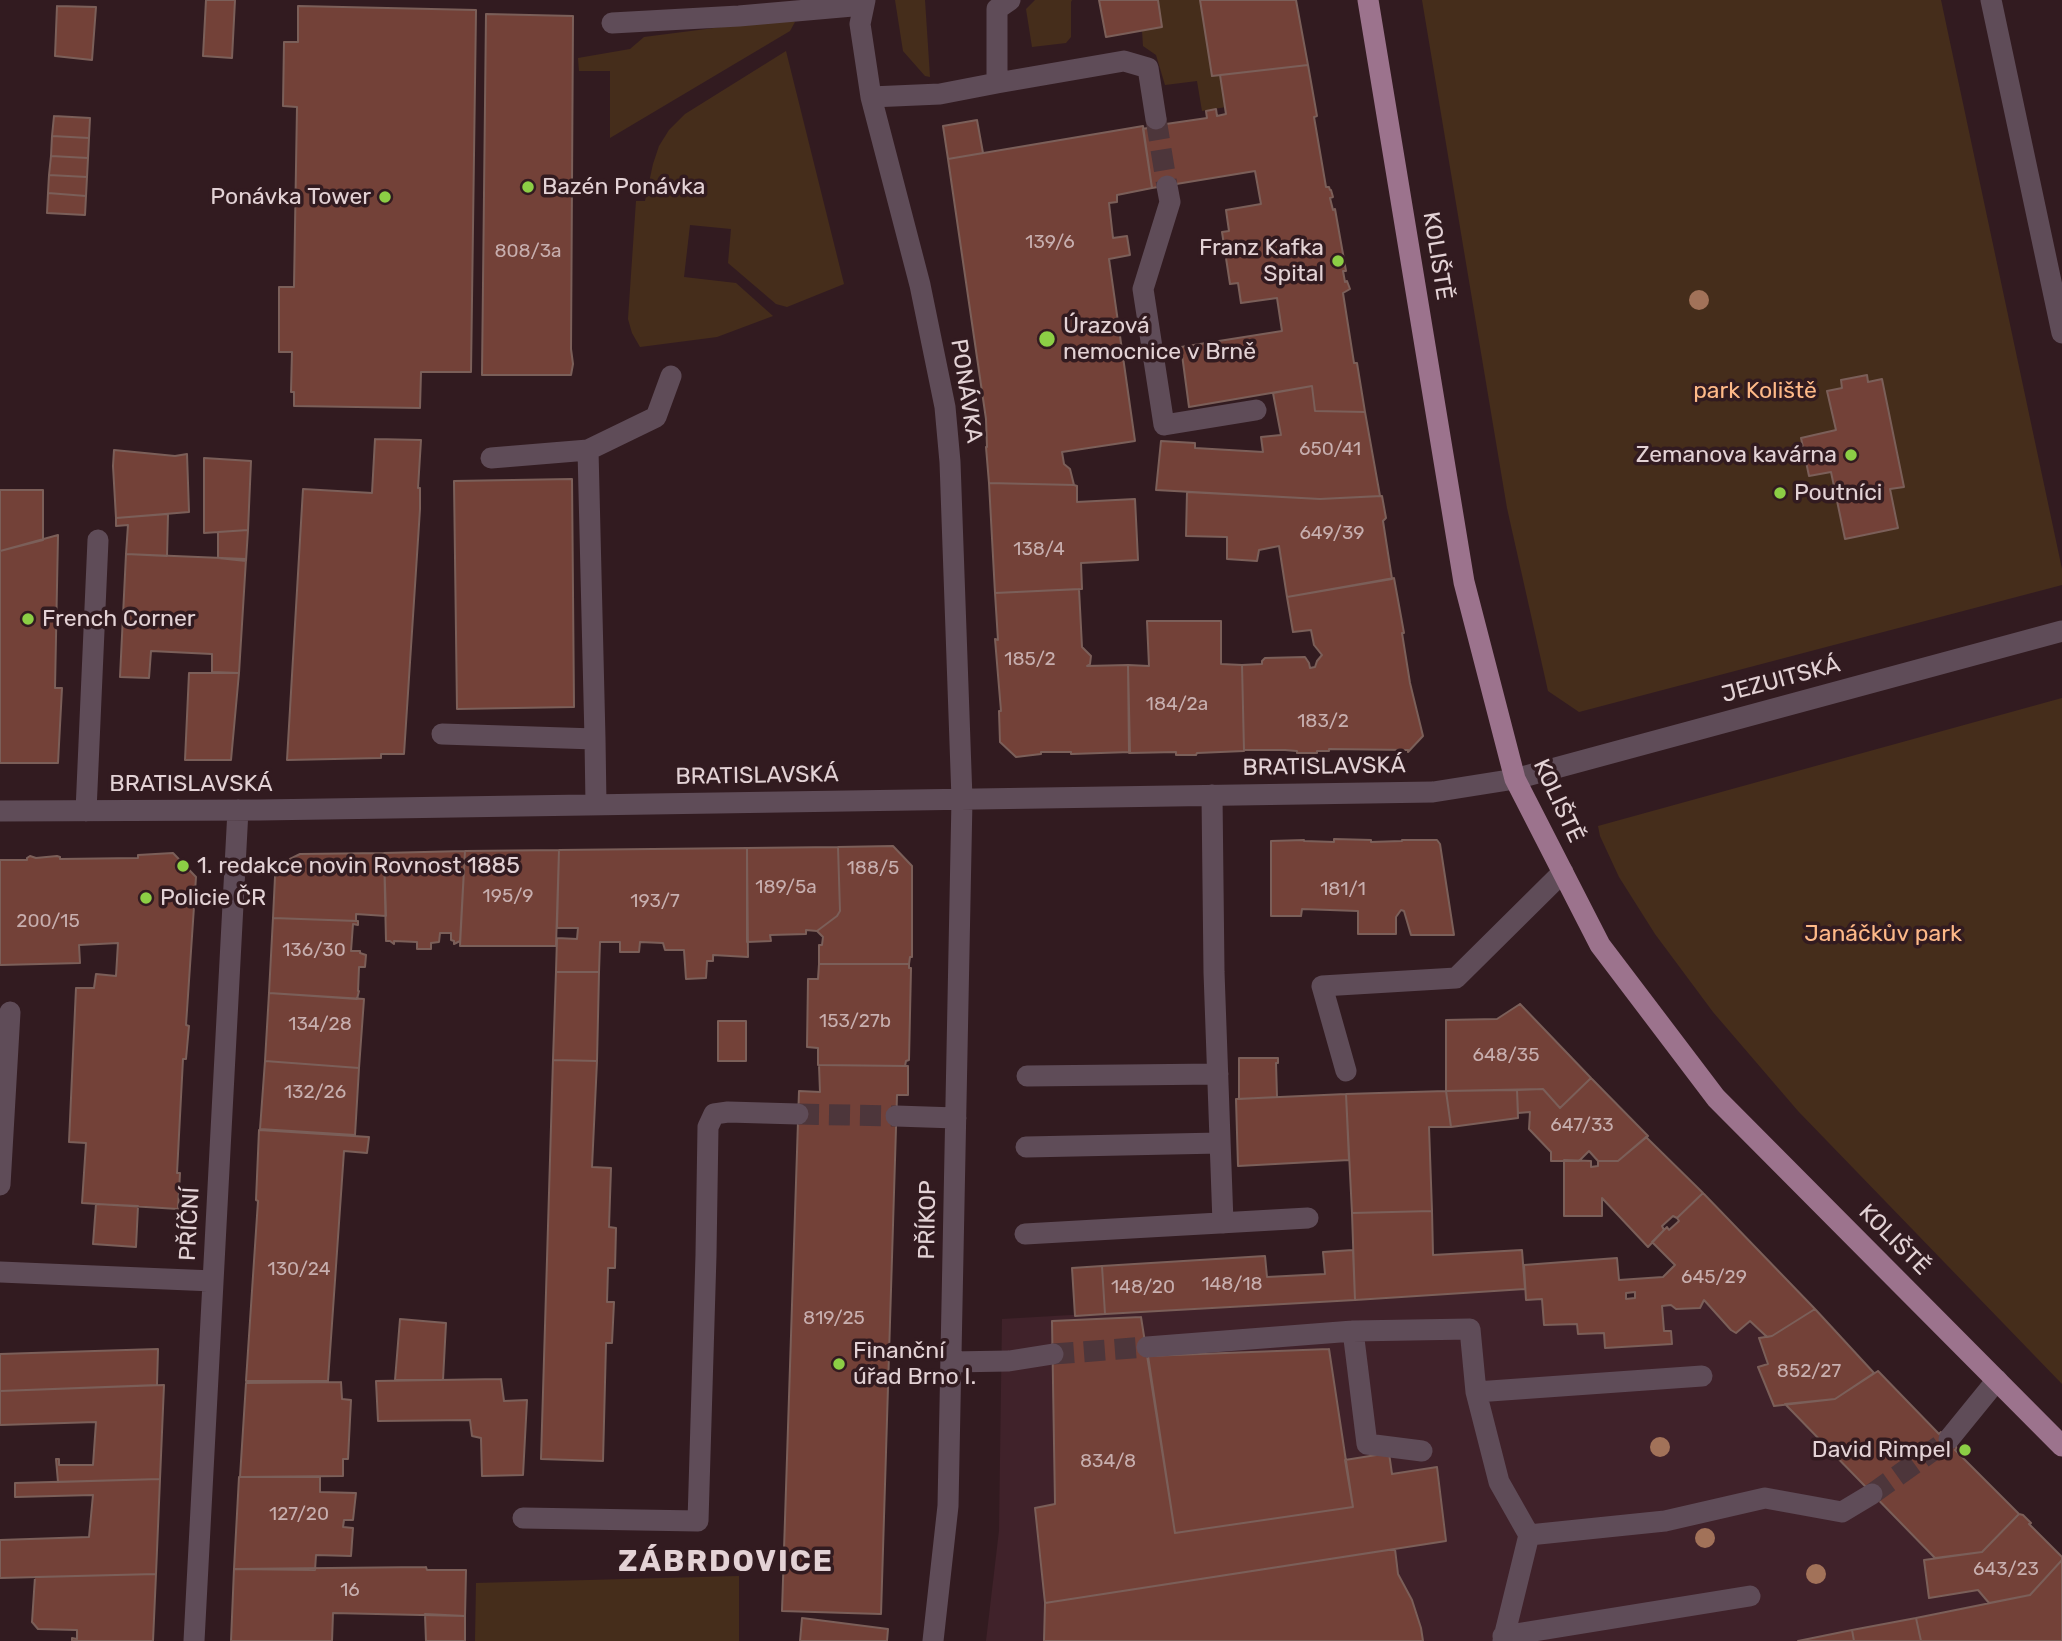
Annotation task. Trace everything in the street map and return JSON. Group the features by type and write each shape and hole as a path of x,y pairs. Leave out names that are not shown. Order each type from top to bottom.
{"main road":[{"name":"KOLIŠTĚ","path":"1368,0 1464,582 1515,779 1600,945 1716,1098 2062,1446"}],"street":[{"path":"997,83 997,9 1010,0"},
{"path":"1991,0 2062,333"},
{"path":"612,23 739,16 864,3"},
{"name":"PONÁVKA","path":"864,3 860,24 871,97 920,285 945,407 950,463 962,799"},
{"path":"871,97 940,94 1124,61 1148,68 1156,119"},
{"path":"1167,186 1170,202 1143,289 1164,425 1256,410"},
{"path":"491,458 588,450 656,417 671,376"},
{"path":"588,450 596,805"},
{"path":"86,811 98,540"},
{"name":"JEZUITSKÁ","path":"1515,779 2062,631"},
{"path":"442,734 595,739"},
{"name":"BRATISLAVSKÁ","path":"0,811 238,810 1433,792 1515,779"},
{"path":"1212,796 1214,959 1223,1223"},
{"name":"PŘÍKOP","path":"933,1641 948,1507 962,799"},
{"name":"PŘÍČNÍ","path":"194,1641 238,810"},
{"path":"1346,1071 1322,986 1456,978 1563,872"},
{"path":"0,1185 10,1012"},
{"path":"1027,1076 1218,1074"},
{"path":"523,1518 698,1521 708,1127 714,1114 798,1114"},
{"path":"897,1116 956,1118"},
{"path":"1026,1147 1220,1143"},
{"path":"1025,1234 1308,1218"},
{"path":"0,1272 213,1281"},
{"path":"1146,1347 1353,1331 1470,1329 1476,1392 1499,1482 1529,1535 1503,1639 1750,1596"},
{"path":"1353,1331 1367,1444 1422,1451"},
{"path":"951,1362 1009,1361 1053,1354"},
{"path":"1476,1392 1702,1376"},
{"path":"1949,1439 1997,1380"},
{"path":"1529,1535 1665,1521 1765,1498 1842,1512 1872,1493"}],"shaded area":[{"path":"1525,1289 1526,1300 1542,1299 1545,1325 1577,1324 1578,1334 1604,1333 1606,1348 1671,1343 1671,1331 1664,1331 1662,1306 1671,1305 1676,1309 1699,1308 1704,1300 1736,1333 1750,1321 1767,1337 1759,1338 1768,1364 1758,1368 1774,1406 1785,1404 1935,1558 1924,1561 1929,1598 1978,1590 1989,1603 1799,1641 986,1641 999,1531 1002,1319"}],"green space":[{"path":"895,0 925,0 930,77 925,76 903,51"},
{"path":"1035,0 1072,0 1071,37 1066,43 1032,47 1026,9"},
{"path":"1158,0 1200,0 1212,76 1220,75 1226,107 1202,111 1197,81 1165,85 1156,55 1143,46 1142,30 1162,27"},
{"name":"park Koliště","path":"1422,0 1941,0 2062,569 2062,585 1579,712 1548,691 1507,508"},
{"path":"784,19 795,22 790,31 610,138 610,71 579,71 578,58 630,49 644,37"},
{"path":"786,51 844,284 787,307 776,304 728,263 731,229 690,225 684,277 736,283 773,316 717,337 640,347 628,319 636,201 645,201 659,146 669,130 685,114"},
{"name":"Janáčkův park","path":"2062,698 2062,1384 1798,1111 1713,1012 1655,934 1619,877 1598,826"},
{"path":"739,1576 739,1641 475,1641 476,1583"}],"building":[{"path":"206,0 235,0 232,58 203,56"},
{"path":"1099,0 1158,0 1162,27 1106,37"},
{"path":"1200,0 1296,0 1308,65 1212,76"},
{"path":"57,6 96,7 92,60 55,56"},
{"name":"Ponávka Tower","path":"298,6 476,10 471,372 421,372 420,408 294,406 294,392 291,392 292,352 279,352 279,287 294,287 297,107 283,106 284,42 298,42"},
{"path":"486,14 573,16 571,375 482,375"},
{"path":"1308,65 1326,187 1329,187 1333,197 1330,198 1333,210 1335,209 1346,271 1343,271 1345,282 1347,281 1350,289 1343,293 1365,412 1315,411 1312,386 1189,407 1181,347 1282,331 1277,298 1241,303 1238,283 1230,284 1222,232 1229,231 1226,210 1261,204 1255,171 1152,188 1143,129 1156,126 1165,118 1166,124 1207,118 1206,111 1216,109 1217,116 1226,114 1220,75"},
{"path":"54,116 90,118 89,138 52,136"},
{"path":"977,120 983,153 948,159 943,126"},
{"name":"Úrazová nemocnice v Brně","path":"1143,126 1152,188 1117,195 1117,202 1109,203 1113,238 1127,236 1130,255 1109,259 1135,441 1062,452 1064,464 1070,469 1074,485 989,483 986,419 948,159"},
{"path":"52,136 89,138 88,158 51,156"},
{"path":"51,156 88,158 87,177 49,175"},
{"path":"49,175 87,177 86,196 48,193"},
{"path":"48,193 86,196 85,215 47,213"},
{"name":"Zemanova kavárna","path":"1867,375 1868,382 1882,379 1904,487 1890,489 1898,528 1845,539 1831,472 1809,476 1801,438 1836,430 1827,391 1842,388 1841,380"},
{"path":"1312,386 1315,411 1365,412 1380,496 1320,499 1156,490 1161,441 1195,443 1195,448 1263,452 1261,437 1281,435 1273,393"},
{"path":"375,439 421,440 418,488 420,509 404,754 381,754 381,758 287,760 303,489 372,493"},
{"path":"114,450 175,456 187,454 189,512 116,518"},
{"path":"204,458 251,461 248,530 204,533"},
{"path":"572,479 574,707 457,709 454,481"},
{"path":"989,483 1074,485 1077,486 1077,502 1135,499 1138,560 1081,563 1082,589 995,593"},
{"path":"0,490 43,490 43,540 0,551"},
{"path":"1187,492 1320,499 1382,496 1392,579 1287,597 1279,546 1259,550 1257,561 1227,559 1227,537 1186,536"},
{"path":"168,514 167,556 126,554 128,525 116,526 116,518"},
{"path":"248,530 246,561 218,558 218,532"},
{"name":"French Corner","path":"58,535 55,688 62,688 58,763 0,763 0,551"},
{"path":"126,554 246,559 239,673 212,672 212,654 151,651 149,678 120,677"},
{"path":"1394,578 1410,683 1423,736 1408,752 1329,749 1317,753 1297,753 1285,750 1244,750 1242,665 1262,664 1265,658 1305,657 1310,668 1315,667 1322,655 1314,645 1311,630 1293,632 1287,597"},
{"path":"1079,589 1082,647 1091,656 1087,666 1128,665 1130,752 1041,752 1016,757 1000,742 995,593"},
{"path":"1147,621 1221,621 1221,664 1242,665 1244,751 1196,755 1176,755 1176,752 1129,753 1128,665 1149,666"},
{"path":"189,673 239,673 231,760 185,760"},
{"path":"1334,839 1371,842 1437,840 1440,844 1454,935 1411,935 1404,911 1401,910 1396,917 1396,934 1358,934 1358,911 1302,909 1301,916 1271,916 1271,841 1334,842"},
{"path":"893,846 912,866 912,957 909,964 819,964 819,945 822,945 823,937 817,931 840,911 838,847"},
{"path":"838,847 840,911 837,916 817,931 770,935 771,941 747,942 747,848"},
{"path":"747,848 748,957 713,955 713,961 707,961 706,978 686,979 684,950 665,950 663,943 640,942 639,952 620,952 620,942 600,942 599,972 556,972 557,938 577,939 578,928 557,928 559,850"},
{"path":"559,850 556,946 460,946 465,851"},
{"path":"465,851 460,941 454,944 451,933 440,933 439,942 431,943 431,949 417,949 417,942 394,941 394,944 386,941 384,853"},
{"path":"173,853 196,877 186,1025 189,1026 186,1059 183,1059 177,1173 180,1173 178,1209 82,1203 86,1143 69,1142 76,988 94,988 96,974 116,976 118,943 79,945 80,963 0,965 0,860 27,860 30,856 57,856 60,859 138,858 138,855"},
{"path":"384,853 386,916 356,914 356,921 273,918 275,877 290,859 300,854"},
{"path":"273,918 358,921 358,925 353,924 351,951 360,951 366,955 365,967 359,967 357,999 269,993"},
{"path":"819,964 909,964 909,1060 905,1066 818,1065 818,1048 807,1047 808,979 818,979"},
{"path":"556,972 599,972 597,1061 553,1060"},
{"path":"269,993 364,999 359,1068 265,1061"},
{"path":"1520,1004 1591,1078 1560,1108 1543,1089 1446,1091 1446,1020 1497,1019"},
{"path":"718,1021 746,1021 746,1061 718,1061"},
{"path":"1239,1058 1278,1058 1277,1097 1239,1099"},
{"path":"553,1060 597,1061 592,1167 611,1168 609,1227 616,1228 615,1268 608,1268 607,1302 614,1302 612,1343 606,1343 603,1461 541,1459"},
{"path":"265,1061 359,1068 355,1135 260,1129"},
{"name":"Finanční úřad Brno I.","path":"819,1065 908,1066 908,1095 897,1095 881,1614 782,1611 799,1091 820,1092"},
{"path":"1591,1078 1648,1136 1618,1161 1598,1161 1589,1151 1579,1161 1551,1161 1551,1152 1529,1129 1530,1112 1518,1113 1517,1090 1543,1089 1560,1108"},
{"path":"1517,1090 1518,1118 1451,1127 1446,1091"},
{"path":"1446,1091 1451,1127 1429,1127 1432,1211 1352,1213 1346,1094"},
{"path":"1346,1094 1349,1160 1238,1166 1236,1099"},
{"path":"259,1130 369,1137 367,1153 344,1151 328,1381 246,1381 258,1201"},
{"path":"1646,1137 1703,1193 1677,1218 1673,1216 1662,1226 1664,1230 1648,1247 1602,1198 1602,1216 1564,1216 1564,1160 1591,1161 1591,1167 1598,1166 1598,1161 1618,1161"},
{"path":"1703,1193 1815,1309 1767,1337 1750,1321 1736,1333 1704,1300 1700,1308 1676,1309 1671,1305 1662,1306 1664,1331 1671,1331 1672,1344 1605,1348 1604,1333 1578,1334 1577,1324 1544,1325 1542,1299 1526,1300 1524,1265 1617,1258 1619,1280 1663,1277 1675,1265 1652,1242 1667,1227 1669,1230 1679,1221 1677,1218","holes":["1635,1292 1635,1298 1626,1299 1626,1293"]},
{"path":"96,1204 138,1206 136,1247 93,1244"},
{"path":"1432,1211 1433,1255 1522,1250 1525,1289 1355,1300 1352,1213"},
{"path":"1353,1250 1355,1300 1105,1314 1102,1266 1265,1256 1267,1277 1325,1274 1323,1252"},
{"path":"1102,1266 1105,1314 1075,1316 1072,1268"},
{"path":"1815,1309 1874,1373 1835,1399 1774,1406 1758,1367 1768,1364 1759,1338 1772,1336"},
{"path":"1141,1317 1175,1533 1353,1507 1345,1460 1389,1453 1392,1474 1437,1467 1446,1541 1045,1603 1035,1508 1055,1504 1052,1321"},
{"path":"400,1319 446,1323 443,1380 395,1380"},
{"path":"158,1349 157,1385 0,1391 0,1354"},
{"path":"1329,1349 1353,1507 1175,1533 1148,1356"},
{"path":"1878,1371 1939,1434 1941,1432 1949,1439 1957,1448 1955,1450 2019,1514 1982,1552 1935,1558 1785,1404 1835,1399"},
{"path":"501,1379 504,1401 527,1400 523,1475 482,1476 481,1438 472,1436 470,1420 378,1421 376,1381"},
{"path":"341,1382 342,1399 351,1400 348,1459 343,1459 343,1476 240,1477 246,1383"},
{"path":"164,1385 160,1479 58,1482 56,1459 59,1459 59,1465 93,1465 96,1422 0,1425 0,1391"},
{"path":"239,1477 320,1477 320,1492 356,1493 353,1520 344,1520 343,1527 353,1528 351,1556 316,1555 315,1570 234,1569"},
{"path":"160,1479 156,1574 0,1578 0,1540 89,1537 93,1495 15,1497 15,1483"},
{"path":"2019,1514 2031,1523 2029,1524 2062,1557 2030,1595 1989,1603 1978,1590 1929,1598 1924,1560 1982,1552"},
{"path":"1395,1549 1398,1574 1412,1600 1423,1641 1044,1641 1045,1603"},
{"path":"2062,1560 2062,1641 1921,1641 1916,1618 2030,1595"},
{"path":"426,1567 427,1570 466,1570 465,1616 333,1613 332,1641 231,1641 234,1569"},
{"path":"156,1574 153,1641 72,1641 72,1638 77,1639 77,1630 38,1629 32,1622 35,1577"},
{"path":"425,1614 465,1616 465,1641 426,1641"},
{"path":"802,1618 888,1629 887,1641 800,1641"},
{"path":"1916,1618 1921,1641 1854,1641 1852,1630"},
{"path":"1852,1630 1854,1641 1798,1641"}],"tunnel":[{"path":"1156,119 1167,186"},
{"path":"798,1114 896,1116"},
{"path":"1053,1354 1147,1347"},
{"path":"1872,1494 1949,1439"}],"place":[{"name":"Bazén Ponávka","path":"528,187"},
{"name":"Ponávka Tower","path":"385,197"},
{"name":"Franz Kafka Spital","path":"1338,261"},
{"name":"Úrazová nemocnice v Brně","path":"1047,339"},
{"name":"Zemanova kavárna","path":"1851,455"},
{"name":"Poutníci","path":"1780,493"},
{"name":"French Corner","path":"28,619"},
{"name":"1. redakce novin Rovnost 1885","path":"183,866"},
{"name":"Policie ČR","path":"146,898"},
{"name":"Finanční úřad Brno I.","path":"839,1364"},
{"name":"David Rimpel","path":"1965,1450"}],"district":[{"name":"ZÁBRDOVICE","path":"726,1562"}]}
